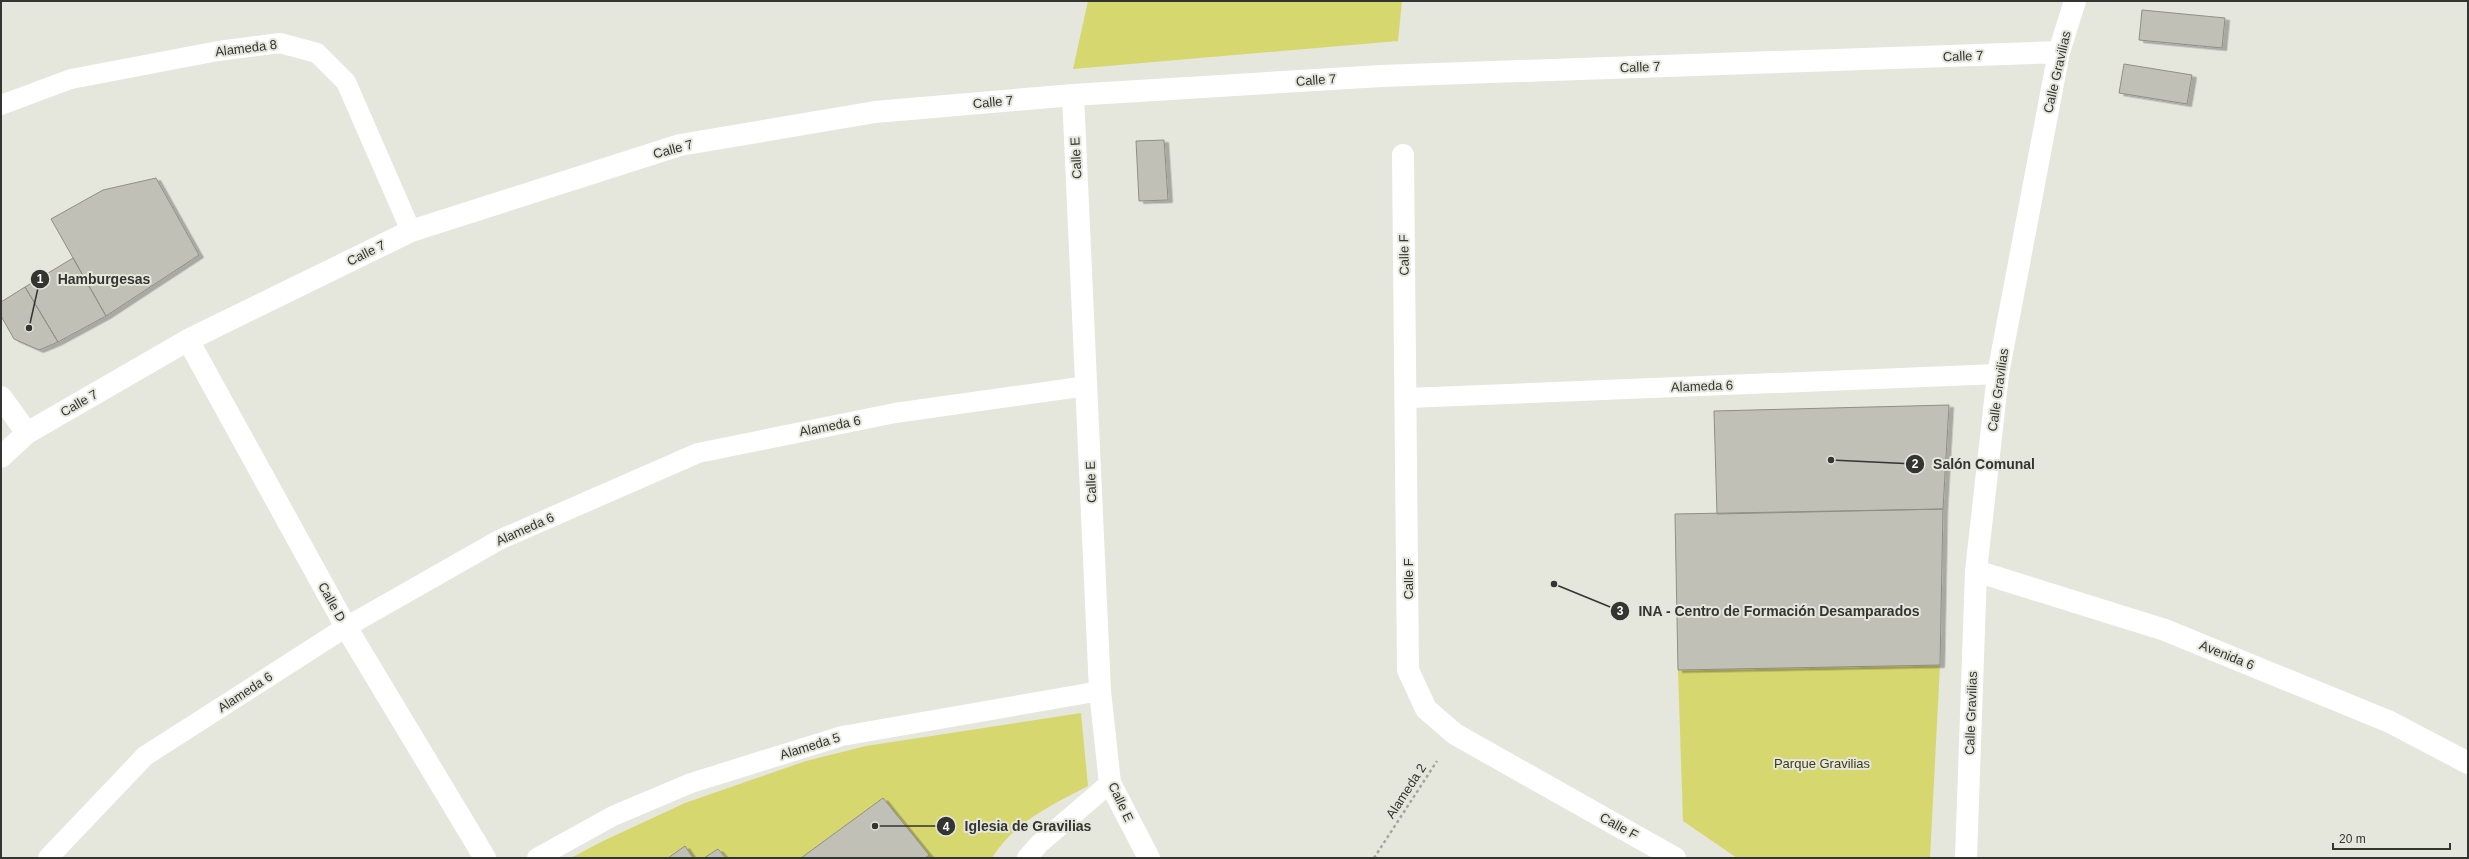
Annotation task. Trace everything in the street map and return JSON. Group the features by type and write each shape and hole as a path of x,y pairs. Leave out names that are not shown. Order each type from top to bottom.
{"street":[{"name":"Calle Gravilias","path":"1966,858 1976,571 1998,374 2059,52 2075,1"},
{"name":"Calle 7","path":"1,457 27,433 188,340 411,231 680,145 875,112 1073,95 1381,76 2059,52"},
{"name":"Calle E","path":"1073,95 1100,691 1110,783 1149,858"},
{"name":"Calle F","path":"1403,155 1407,398 1408,670 1426,709 1455,734 1675,858"},
{"name":"Calle D","path":"188,340 346,627 485,858"},
{"path":"1,396 27,433"},
{"name":"Avenida 6","path":"1976,571 2165,630 2390,722 2468,763"}],"lane":[{"name":"Alameda 8","path":"1,105 71,79 218,51 280,42 317,53 346,82 411,231"},
{"name":"Alameda 6","path":"1407,398 1998,374"},
{"name":"Alameda 6","path":"48,858 145,756 346,627 499,540 698,453 895,413 1087,386"},
{"name":"Alameda 5","path":"537,858 613,816 691,783 842,736 1100,691"},
{"path":"1027,858 1039,844 1110,783"}],"path":[{"name":"Alameda 2","path":"1374,858 1455,734"}],"green space":[{"path":"1088,1 1402,1 1398,41 1073,69"},
{"name":"Parque Gravilias","path":"1940,665 1930,858 1737,858 1683,821 1678,670"},
{"path":"1081,713 1088,786 1023,824 1011,834 992,858 925,858 929,855 883,798 801,858 726,858 718,849 704,858 693,858 685,846 668,858 571,858 601,842 685,803 806,761 866,746"}],"building":[{"path":"2142,10 2225,18 2222,48 2139,40"},
{"path":"2124,64 2192,75 2187,104 2119,93"},
{"path":"1164,140 1168,200 1139,201 1136,141"},
{"path":"156,178 199,255 106,316 51,219 103,190"},
{"path":"73,258 106,316 58,342 25,287"},
{"path":"25,287 58,342 39,350 14,339 1,316 1,302"},
{"path":"1949,405 1943,509 1717,514 1714,411"},
{"path":"1943,509 1940,665 1678,670 1675,514"},
{"path":"883,798 929,855 925,858 801,858"},
{"path":"685,846 693,858 668,858"},
{"path":"718,849 726,858 704,858"}],"place":[{"name":"Hamburgesas","path":"29,328"},
{"name":"Salón Comunal","path":"1831,460"},
{"name":"INA - Centro de Formación Desamparados","path":"1554,584"},
{"name":"Iglesia de Gravilias","path":"875,826"}]}
